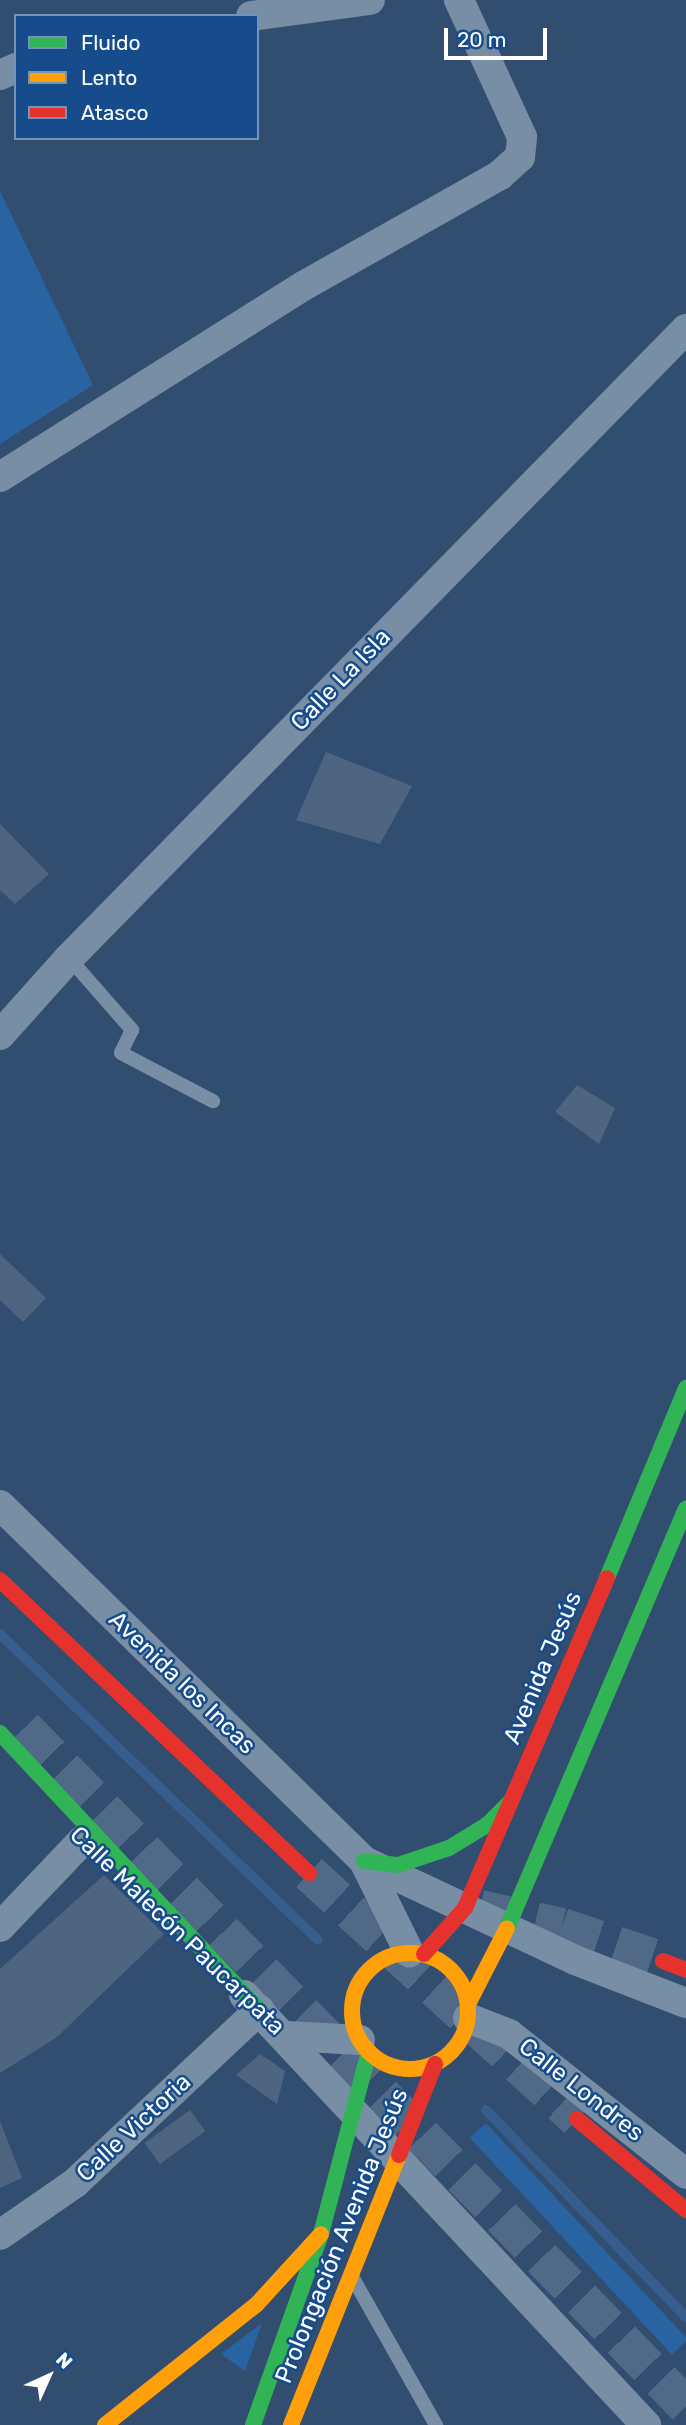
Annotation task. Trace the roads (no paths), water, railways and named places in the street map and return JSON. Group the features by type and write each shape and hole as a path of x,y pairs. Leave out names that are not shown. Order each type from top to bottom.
{"main road":[{"name":"Avenida Jesús","path":"416,1953 464,1908 512,1801 686,1388"},
{"path":"468,2011 507,1928 636,1594 686,1509"},
{"name":"Avenida los Incas","path":"0,1580 249,1817"},
{"path":"604,1581 636,1594"},
{"path":"0,1734 259,2010"},
{"path":"364,1861 398,1864 449,1848 486,1825 512,1801"},
{"path":"249,1817 321,1861"},
{"path":"249,1817 309,1873"},
{"path":"416,1953 451,1969 468,2011"},
{"name":"Prolongación Avenida Jesús","path":"253,2425 321,2234 354,2108 364,2045 352,2013 359,1984 379,1962 416,1953"},
{"path":"663,1961 686,1969"},
{"name":"Prolongación Avenida Jesús","path":"364,2045 401,2068 435,2063 458,2045 468,2011"},
{"name":"Prolongación Avenida Jesús","path":"292,2425 435,2063"},
{"path":"577,2119 686,2210"},
{"path":"105,2425 256,2305 321,2234"}],"street":[{"path":"259,15 370,0"},
{"path":"0,477 305,285 500,175 520,157 522,137 459,0"},
{"name":"Calle La Isla","path":"0,1035 69,958 686,329"},
{"name":"Avenida los Incas","path":"0,1505 364,1861 416,1953"},
{"name":"Calle Malecón Paucarpata","path":"0,1754 82,1841 287,2036 646,2425"},
{"path":"0,1927 82,1841"},
{"name":"Avenida los Incas","path":"364,1861 507,1928 686,2003"},
{"name":"Calle Victoria","path":"0,2235 75,2183 259,2010"},
{"name":"Calle Londres","path":"468,2011 509,2034 686,2175"},
{"path":"287,2036 364,2045"}],"lane":[{"path":"69,958 132,1030 121,1053 213,1101"},
{"path":"352,2276 436,2425"}],"waterway":[{"path":"0,1634 318,1940"},
{"path":"486,2110 686,2317"}],"tunnel":[{"path":"24,1728 686,2406"},
{"path":"309,1873 577,2119"},
{"path":"480,1909 562,1927 663,1961"}]}
